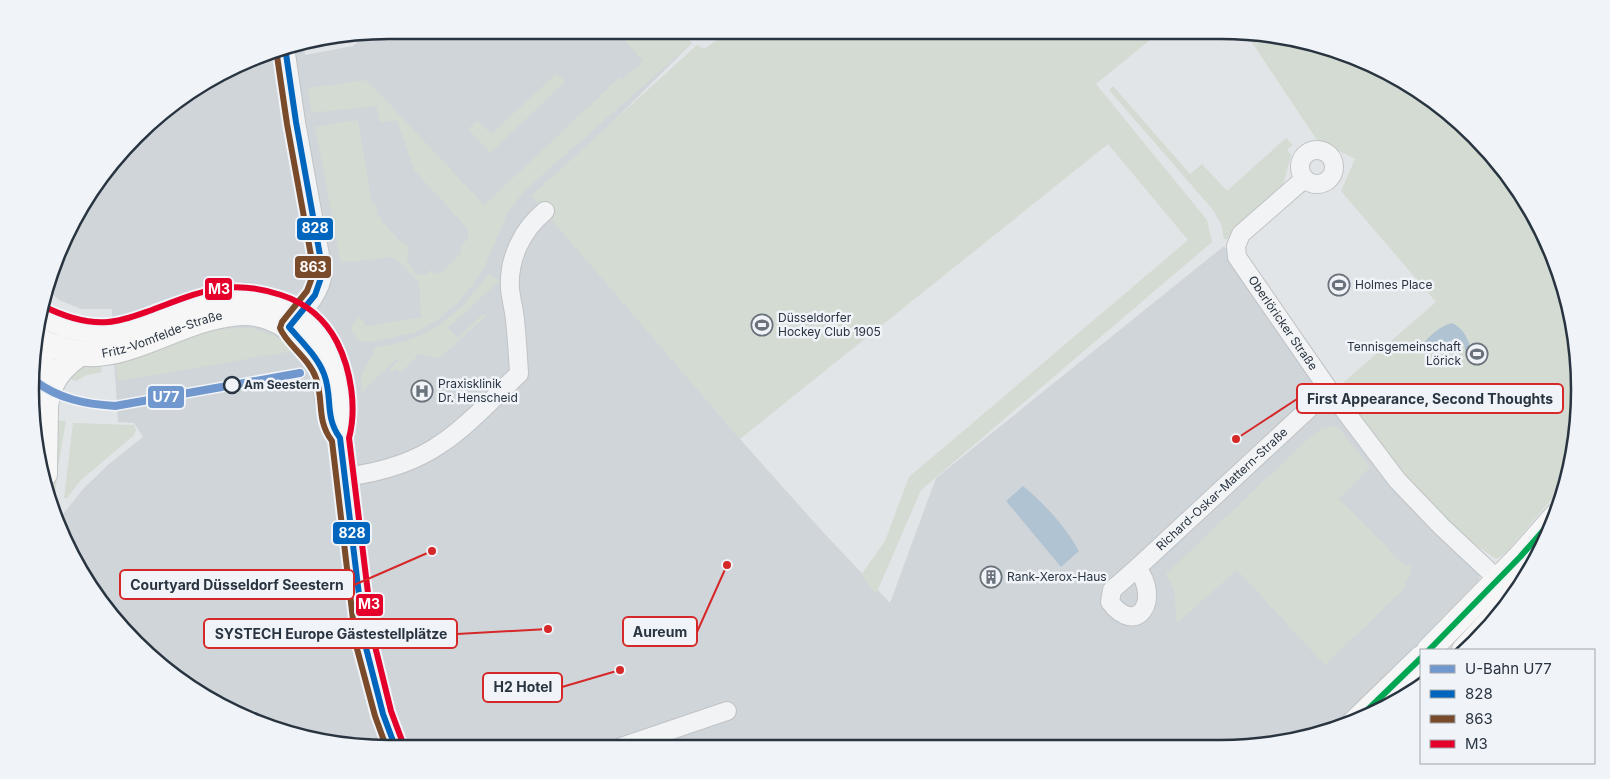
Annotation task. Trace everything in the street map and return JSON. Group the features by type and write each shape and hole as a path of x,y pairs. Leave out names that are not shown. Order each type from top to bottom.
{"street":[{"path":"286,55 296,122 323,272 322,280 314,296 295,320 306,346 323,374 330,422 333,430 340,438 365,644 383,714 393,740"},
{"name":"Oberlöricker Straße","path":"1304,179 1241,234 1236,246 1236,253 1329,390 1397,480 1442,527 1506,587"},
{"path":"344,477 379,471 418,456 441,444 519,374 510,282 515,253 524,234 545,211"},
{"name":"Fritz-Vomfelde-Straße","path":"46,317 83,330 106,331 134,325 222,297 244,295 271,300 295,320"},
{"name":"Fritz-Vomfelde-Straße","path":"43,340 80,354 107,353 131,347 222,314 242,313 276,320 295,320"},
{"path":"41,352 46,407 45,459"},
{"path":"46,407 51,385 68,361 80,354"},
{"name":"Richard-Oskar-Mattern-Straße","path":"1137,568 1329,390"},
{"path":"1430,649 1506,587 1533,549"},
{"path":"1371,706 1420,659"},
{"path":"642,740 727,711"}],"shaded area":[{"path":"390,39 688,39 692,43 535,199 740,439 822,531 890,603 936,478 1224,246 1329,394 1479,567 1480,593 1423,649 1420,649 1420,652 1384,687 1353,715 1289,734 1266,737 1220,740 390,740 321,734 277,722 234,704 176,668 141,638 111,603 98,584 65,524 62,515 84,488 110,463 143,437 134,423 118,422 112,309 81,309 59,300 52,294 65,255 98,195 111,176 141,141 176,111 214,86 255,65 304,50 305,55 353,46 359,41"},
{"path":"623,39 689,39 692,43 524,191 507,214 486,264 472,286 440,318 417,332 368,342 359,341 351,331 353,323 359,317 366,326 421,317 419,282 394,257 341,263 315,127 358,120 372,202 378,207 377,214 382,222 400,241 409,247 407,262 417,274 426,274 431,270 435,274 440,273 461,253 461,246 468,239 468,229 414,170 397,121 380,122 376,106 311,113 308,88 367,80 484,205 620,77 623,79 643,61"},
{"name":"Düsseldorfer Hockey Club 1905","path":"719,39 1151,39 1096,84 1207,220 1212,242 921,490 876,594 861,575 885,541 909,477 1188,240 1108,144 740,439 531,196 697,45 704,49"},
{"name":"Tennisgemeinschaft Lörick","path":"1251,41 1289,45 1355,65 1396,86 1434,111 1469,141 1499,176 1524,214 1545,255 1565,321 1568,344 1571,390 1565,458 1555,495 1506,553 1496,559 1464,537 1402,474 1337,388 1436,302 1341,191 1355,159 1317,140"},
{"path":"557,73 565,82 490,153 468,129 477,120 491,134"},
{"path":"1113,86 1190,174 1202,164 1227,191 1286,138 1293,145 1287,150 1291,155 1282,190 1230,239 1224,239 1221,224 1213,210 1109,90"},
{"path":"488,274 499,281 448,328 458,338 483,314 486,316 439,359 419,354 400,373 396,369 392,372 389,369 399,360 397,358 362,392 361,376 376,347 411,339 441,324 466,302"},
{"path":"252,328 277,337 294,351 118,381 115,359 207,329"},
{"path":"100,359 102,372 87,375 76,381 63,376 75,365"},
{"path":"53,421 66,421 55,495 51,481"},
{"path":"73,423 134,425 136,430 133,436 80,481 67,498 64,498"},
{"path":"1337,426 1370,467 1339,499 1406,567 1412,562 1410,574 1402,591 1325,665 1237,570 1177,623 1174,590 1166,574 1311,436 1323,428"}],"water":[{"path":"1452,323 1463,331 1469,343 1472,351 1466,357 1464,344 1456,340 1448,345 1421,346 1439,329"},
{"path":"1023,486 1054,516 1079,551 1061,567 1006,501"}],"metro line":[{"name":"U77","path":"39,384 73,400 115,406 300,373"}],"transit line":[{"name":"828","path":"286,55 296,122 323,272 315,295 289,327 317,361 327,382 330,414 335,430 340,438 365,644 383,714 393,740"},
{"name":"863","path":"277,57 287,124 314,272 307,291 282,322 280,328 287,340 313,371 318,386 324,426 332,441 356,645 375,716 384,740"},
{"name":"M3","path":"48,309 91,322 118,321 198,293 229,287 245,287 281,295 299,302 327,326 342,353 349,377 352,402 349,438 374,642 391,711 402,740"},
{"path":"1430,649 1540,534"},
{"path":"1371,706 1420,659"}],"place":[{"name":"Holmes Place","path":"1339,285"},
{"name":"Düsseldorfer Hockey Club 1905","path":"762,325"},
{"name":"Tennisgemeinschaft Lörick","path":"1477,354"},
{"name":"Am Seestern","path":"232,385"},
{"name":"Praxisklinik Dr. Henscheid","path":"422,391"},
{"name":"First Appearance, Second Thoughts","path":"1236,439"},
{"name":"Courtyard Düsseldorf Seestern","path":"432,551"},
{"name":"Aureum","path":"727,565"},
{"name":"Rank-Xerox-Haus","path":"991,577"},
{"name":"SYSTECH Europe Gästestellplätze","path":"548,629"},
{"name":"H2 Hotel","path":"620,670"}]}
